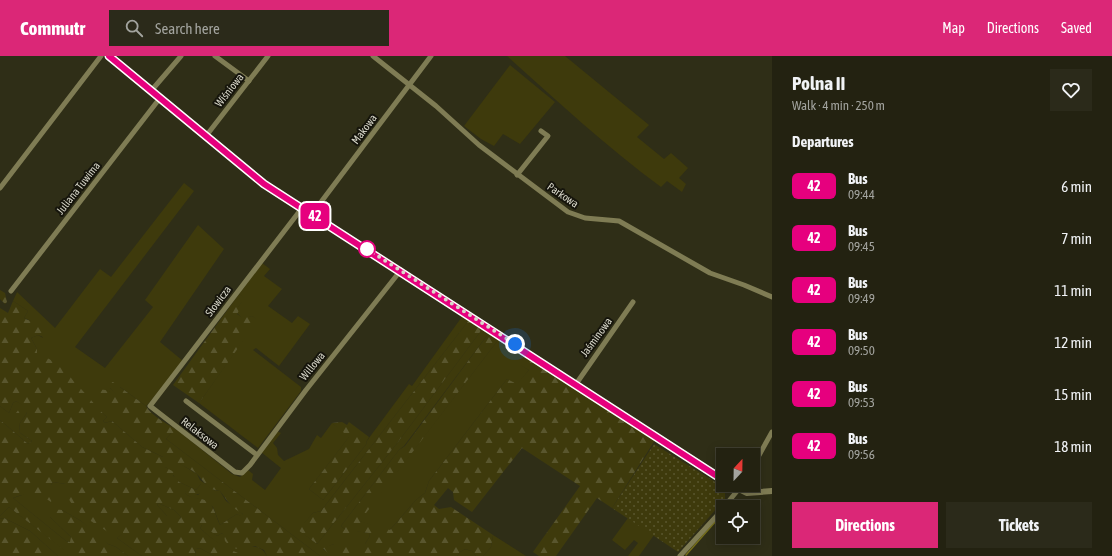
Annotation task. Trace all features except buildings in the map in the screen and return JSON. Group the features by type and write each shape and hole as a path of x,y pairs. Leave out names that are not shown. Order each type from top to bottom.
{"street":[{"path":"1,186 101,56"},
{"path":"109,56 254,176 716,475"},
{"path":"151,90 181,56"},
{"path":"215,56 249,81"},
{"name":"Wiśniowa","path":"206,136 268,56"},
{"name":"Parkowa","path":"373,56 436,106 479,145 517,175 574,215 585,218 619,221 710,273 741,283 772,297"},
{"name":"Makowa","path":"312,214 431,56"},
{"name":"Juliana Tuwima","path":"11,290 160,98"},
{"path":"517,175 548,136 541,130"},
{"name":"Słowicza","path":"150,406 302,208"},
{"name":"Willowa","path":"239,473 246,469 401,270"},
{"name":"Jaśminowa","path":"576,384 633,302"},
{"path":"186,401 257,455"},
{"name":"Relaksowa","path":"150,406 232,470 239,473"},
{"path":"760,453 772,432"},
{"path":"750,492 772,491"},
{"path":"730,500 737,492"},
{"path":"680,556 716,517"}],"green space":[{"path":"507,56 565,56 649,125 637,137 664,159 671,153 688,168 679,178 686,184 682,192 667,181 661,187 641,172 582,123"},
{"path":"510,65 555,102 520,144 503,134 494,146 481,139 464,126"},
{"path":"184,183 194,191 75,347 105,368 153,307 145,300 198,225 224,249 160,342 183,361 149,403 146,406 120,387 110,388 128,406 126,407 106,389 167,447 176,461 197,474 200,480 214,490 220,491 226,501 243,514 242,517 237,514 220,525 213,507 202,499 192,498 185,493 185,491 198,495 200,493 201,484 196,490 179,482 167,468 162,467 163,457 142,447 112,421 105,423 103,421 107,417 41,360 37,360 37,349 31,338 38,335 43,338 31,321 24,318 28,311 13,301 17,292 55,328 100,269 111,277"},
{"path":"262,263 270,269 264,276 282,289 268,306 292,323 298,316 310,324 279,366 256,348 253,350 301,387 301,391 258,448 199,403 257,320 252,316 243,319 237,313 238,307 244,298 239,294"},
{"path":"0,290 5,293 7,302 5,304 0,299"},
{"path":"239,294 245,298 238,307 240,309 237,314 243,318 252,316 258,320 199,403 173,385"},
{"path":"13,301 28,311 24,318 45,324 51,333 46,338 38,335 31,338 37,349 37,360 46,358 52,360 59,366 107,417 103,421 105,423 112,421 142,447 167,459 167,462 163,463 163,466 174,472 173,476 176,477 179,482 196,490 201,484 205,491 200,494 190,494 185,491 185,493 191,497 205,500 210,504 220,525 237,514 241,516 243,514 232,507 220,491 210,488 196,473 176,462 172,462 173,458 165,456 167,447 147,442 94,392 99,390 108,391 116,396 127,407 110,388 109,383 113,382 146,406 152,414 180,432 177,437 171,433 166,439 320,556 267,556 264,550 255,546 243,549 235,548 228,545 222,533 217,536 209,530 209,525 202,525 200,528 204,532 238,553 236,556 214,556 200,548 196,549 195,556 142,556 117,538 123,533 123,531 114,536 90,521 82,515 70,501 66,484 53,482 51,485 55,492 51,502 42,497 33,495 23,495 13,498 66,541 70,542 71,537 50,517 49,512 52,509 62,510 81,521 101,536 108,544 116,547 128,556 67,556 68,553 9,507 0,516 0,420 28,444 32,441 19,432 20,423 27,413 24,410 16,420 13,417 22,405 16,401 13,403 9,413 0,406 0,308 8,313","holes":["158,503 174,510 181,517 180,519 171,514 167,516 157,505"]},
{"path":"464,314 470,319 321,511 313,513 299,530 317,544 398,442 483,328 489,333 404,446 399,450 341,526 345,529 369,533 370,536 365,544 334,544 323,549 329,553 326,556 320,556 166,439 171,433 180,432 232,474 240,477 248,470 253,474 252,480 265,490 281,468 261,452 277,431 281,433 273,443 277,448 278,455 284,461 309,449 317,435 321,438 332,423 350,436 309,489 323,500 367,443 366,442 409,384 412,386"},
{"path":"470,319 483,328 398,442 317,544 298,530 313,513 321,511"},
{"path":"489,333 498,340 360,521 390,530 416,500 425,493 429,481 507,379 517,384 529,370 520,365 524,357 655,440 612,508 597,498 556,556 539,556 533,552 580,486 522,448 472,512 454,500 453,492 448,488 434,505 439,509 451,507 493,535 491,547 483,556 476,556 472,551 465,549 457,556 326,556 328,553 323,548 334,544 365,544 370,536 369,533 353,531 344,538 339,534 345,529 341,526 399,450 405,446"},
{"path":"498,340 524,357 521,365 529,370 517,385 507,379 429,481 425,493 416,500 389,531 359,521"},
{"path":"16,401 23,405 27,413 20,423 19,432 32,441 28,444 0,420 0,406 9,413 13,403"},
{"path":"342,422 347,425 349,422 369,437 366,442 367,443 323,500 309,489 349,437 332,423"},
{"path":"201,431 219,445 217,447 199,434"},
{"path":"654,444 716,482 716,492 725,492 725,499 716,500 716,509 678,552 612,508"},
{"path":"53,482 66,484 66,487 78,506 88,517 101,524 123,531 124,533 117,538 142,556 128,556 116,547 108,544 81,521 62,510 50,517 71,537 72,540 70,542 66,541 13,498 51,485"},
{"path":"158,503 174,510 181,517 180,519 167,516 157,505"},
{"path":"9,507 69,553 67,556 58,556 30,531 4,518 0,519 0,516"},
{"path":"4,518 30,531 58,556 0,556 0,519"},
{"path":"628,518 654,535 639,556 628,556 638,543 634,540 625,550 612,540"},
{"path":"202,525 209,525 210,530 217,536 222,533 243,548 260,548 267,556 236,556 237,553 222,546 204,532 200,528"},
{"path":"493,535 526,556 483,556 491,547"},
{"path":"200,548 214,556 195,556 196,549"},
{"path":"465,549 472,551 476,556 457,556"}],"waterway":[{"path":"686,555 716,521"}],"bus line":[{"name":"42","path":"109,56 264,184 716,475"}],"route":[{"path":"367,249 515,344"}]}
